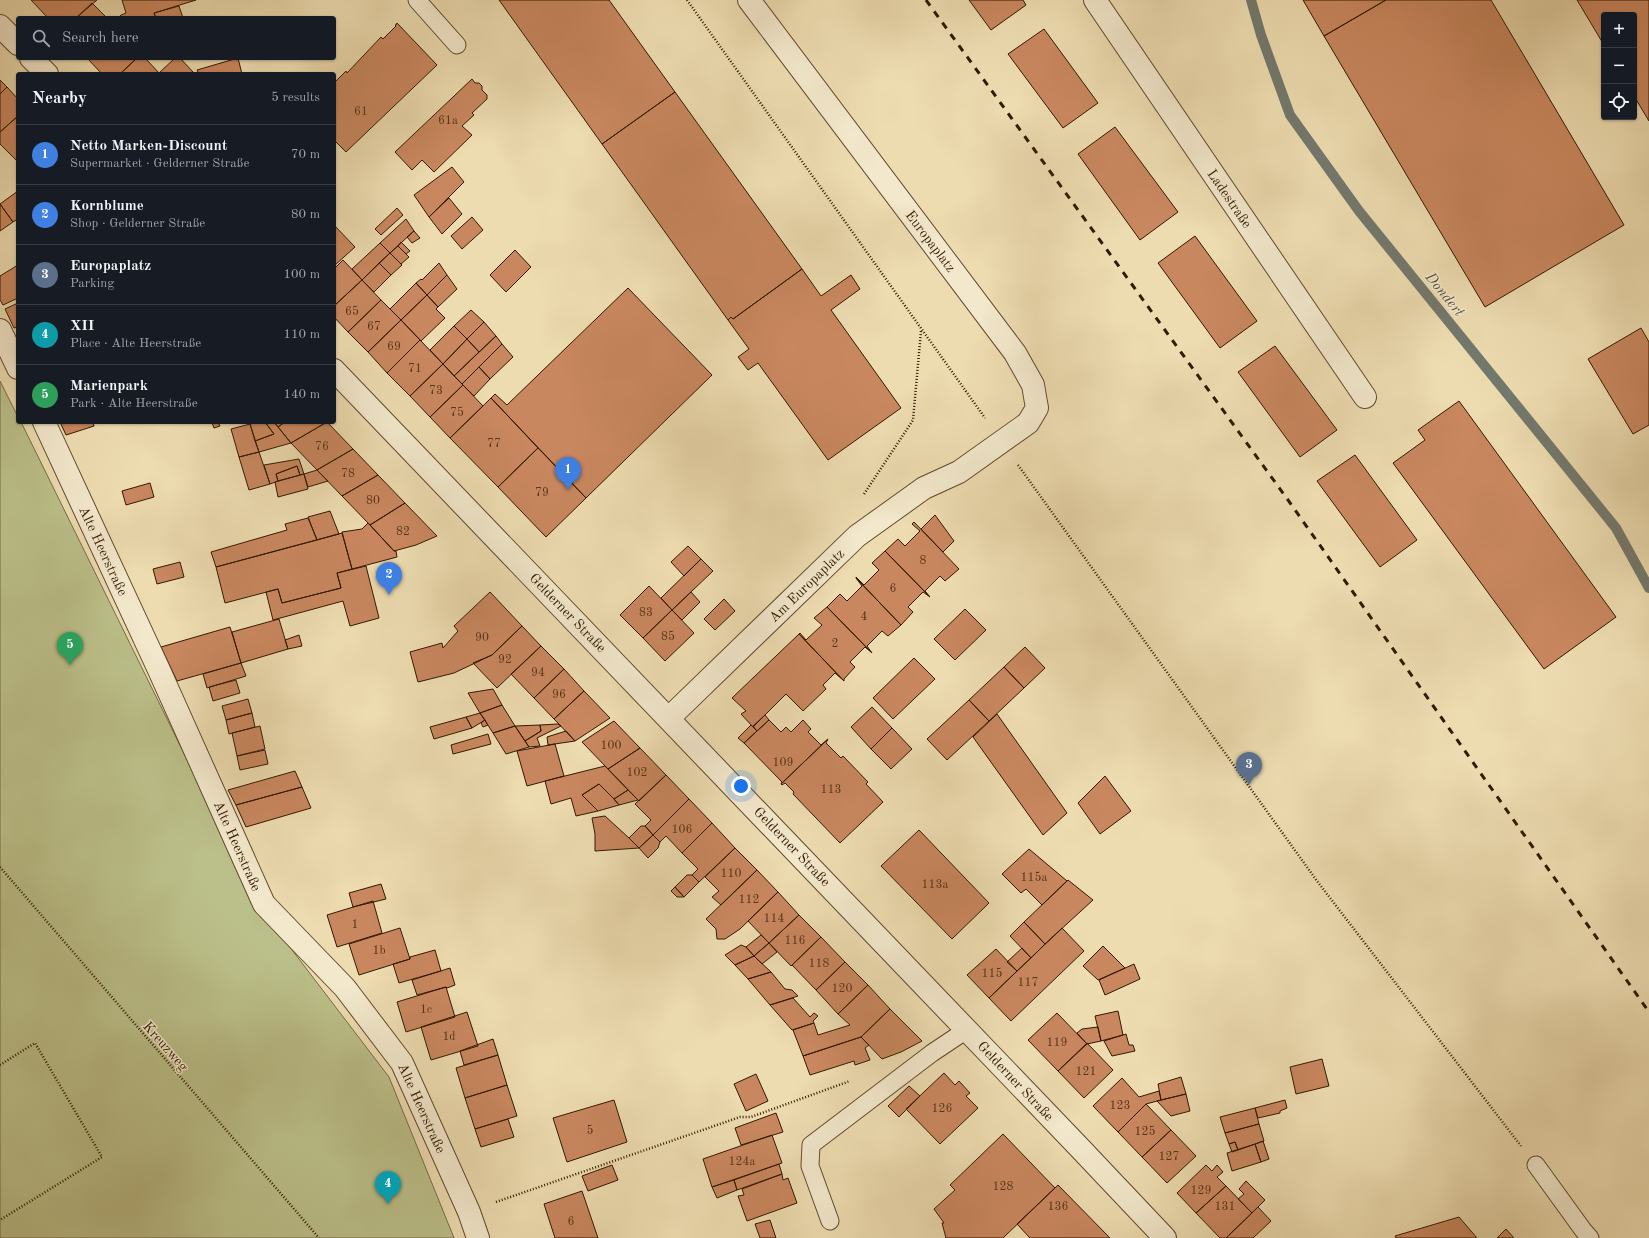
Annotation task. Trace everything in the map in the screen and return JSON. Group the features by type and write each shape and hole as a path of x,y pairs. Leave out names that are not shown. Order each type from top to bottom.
{"street":[{"name":"Europaplatz","path":"749,0 1015,353 1033,385 1037,408 1028,423 959,472"},
{"name":"Ladestraße","path":"1096,0 1365,397"},
{"path":"0,26 16,42"},
{"path":"33,60 45,72"},
{"path":"0,330 16,364"},
{"name":"Gelderner Straße","path":"336,372 968,1029 1165,1238"},
{"name":"Alte Heerstraße","path":"45,424 156,663 264,904 345,988 402,1064 469,1212 478,1238"},
{"name":"Am Europaplatz","path":"669,718 857,536 924,488 959,472"}],"lane":[{"path":"417,0 457,45"},
{"path":"830,1221 810,1166 811,1145 932,1053 968,1029"},
{"path":"1536,1165 1590,1238"}],"path":[{"path":"687,0 921,330 1317,881 1536,1165"},
{"path":"864,495 913,420 921,330"},
{"name":"Kreuzweg","path":"0,866 319,1238"},
{"path":"0,1064 35,1043 102,1157 0,1220"},
{"path":"469,1212 740,1117 751,1117 856,1079"}],"green space":[{"path":"0,381 16,413 16,424 22,424 260,908 389,1077 454,1238 0,1238"}],"building":[{"path":"31,0 97,0 78,16 46,16"},
{"path":"122,0 196,0 154,13 155,16 120,16 126,13"},
{"path":"499,0 609,0 675,92 602,144"},
{"path":"969,0 1023,0 1026,5 991,30"},
{"path":"1303,0 1386,0 1324,36"},
{"path":"1386,0 1491,0 1624,225 1485,307 1324,36"},
{"path":"1577,0 1649,0 1649,121 1637,101 1637,12 1601,12 1601,40"},
{"path":"92,3 105,16 78,16"},
{"path":"179,6 182,16 155,16 154,13"},
{"path":"397,23 437,65 346,152 336,142 336,81 346,71 347,73 381,37 383,39"},
{"path":"1044,29 1098,103 1063,128 1008,54"},
{"path":"89,60 135,60 122,72 100,72"},
{"path":"135,60 147,60 158,72 122,72"},
{"path":"173,60 182,60 193,72 160,72"},
{"path":"231,60 238,60 242,72 198,72 197,70"},
{"path":"472,79 475,83 479,83 482,86 482,90 487,95 487,99 472,113 474,115 462,126 472,135 434,172 422,160 412,170 395,152"},
{"path":"0,80 7,87 0,94"},
{"path":"7,87 16,97 16,118 0,132 0,94"},
{"path":"675,92 802,269 733,319 731,317 728,320 602,144"},
{"path":"16,118 16,160 0,144 0,132"},
{"path":"1115,127 1178,212 1140,240 1078,154"},
{"path":"452,167 464,182 429,217 414,195"},
{"path":"16,192 16,220 13,222 0,204"},
{"path":"449,198 462,214 442,234 429,217"},
{"path":"0,204 13,222 0,231"},
{"path":"397,208 403,215 381,235 375,229"},
{"path":"472,217 483,230 462,249 451,236"},
{"path":"406,219 414,231 390,253 380,243"},
{"path":"336,227 355,247 336,264"},
{"path":"414,231 420,238 412,243 407,237"},
{"path":"1195,236 1257,321 1220,348 1158,263"},
{"path":"401,242 410,251 406,254 398,246"},
{"path":"380,243 390,253 362,280 352,269"},
{"path":"398,246 409,257 401,264 390,253"},
{"path":"515,250 531,267 506,292 490,275"},
{"path":"390,253 402,265 391,275 379,263"},
{"path":"343,260 362,280 336,304 336,267"},
{"path":"379,263 391,275 374,292 362,280"},
{"path":"439,263 447,275 427,295 416,283 421,279 422,280"},
{"path":"16,266 16,299 3,305 0,300 0,276"},
{"path":"802,269 821,296 851,275 860,289 831,310 901,408 828,460 758,363 748,370 738,357 749,349 728,320 731,317 733,319"},
{"path":"447,275 457,289 438,307 427,295"},
{"path":"362,280 381,300 348,332 336,319 336,304"},
{"path":"416,283 427,295 401,320 390,309"},
{"path":"628,288 712,375 586,498 491,398 495,394 507,405"},
{"path":"427,295 438,307 436,309 445,318 421,341 401,320"},
{"path":"381,300 401,320 368,352 348,332"},
{"path":"16,304 16,328 14,328 5,309"},
{"path":"471,310 484,322 467,339 454,326"},
{"path":"401,320 420,340 387,373 368,352"},
{"path":"484,322 496,336 479,352 467,339"},
{"path":"454,326 467,339 443,364 430,350"},
{"path":"1641,328 1649,342 1649,425 1633,434 1588,359"},
{"path":"496,336 502,344 462,384 454,376"},
{"path":"467,339 479,352 454,376 443,364"},
{"path":"420,340 443,364 410,396 387,373"},
{"path":"502,344 513,357 490,379 479,367"},
{"path":"1275,346 1337,430 1300,457 1238,372"},
{"path":"443,364 463,385 430,417 410,396"},
{"path":"479,367 490,379 474,396 462,384"},
{"path":"463,385 483,406 450,438 430,417"},
{"path":"491,398 538,448 498,487 450,438"},
{"path":"1459,401 1616,617 1544,669 1393,463 1425,440 1418,430"},
{"path":"61,424 94,424 94,426 66,435"},
{"path":"212,424 219,424 220,426 214,428"},
{"path":"250,424 266,424 274,434 255,441"},
{"path":"250,424 259,452 239,457 231,429"},
{"path":"266,424 276,424 291,443 259,452 255,441 274,434"},
{"path":"282,424 324,424 291,443 278,427"},
{"path":"324,424 329,424 353,449 317,470 291,443"},
{"path":"538,448 586,498 546,537 498,487"},
{"path":"353,449 378,475 342,496 317,470"},
{"path":"259,452 270,484 249,490 239,457"},
{"path":"1355,455 1417,540 1380,567 1317,481"},
{"path":"299,459 304,474 300,475 297,466 276,474 278,481 270,484 264,465"},
{"path":"297,466 300,475 278,481 276,474"},
{"path":"317,470 328,481 308,487 304,474"},
{"path":"304,474 308,489 278,497 275,482"},
{"path":"378,475 405,503 370,525 342,496"},
{"path":"150,483 154,497 126,505 122,491"},
{"path":"405,503 437,536 416,545 394,551 370,525"},
{"path":"330,511 339,534 317,540 308,517"},
{"path":"935,515 954,541 943,552 921,529"},
{"path":"308,518 317,540 216,567 211,552 287,530 285,524"},
{"path":"914,522 959,569 945,581 940,576 925,591 930,597 885,551 898,539 905,546 920,531 912,524"},
{"path":"368,523 394,551 396,551 397,557 352,569 342,532 362,529"},
{"path":"342,533 352,569 337,573 341,588 282,603 278,589 225,603 216,567"},
{"path":"688,546 701,559 684,576 671,562"},
{"path":"885,551 930,597 923,592 908,607 913,612 901,625 856,578 864,585 879,570 872,563"},
{"path":"701,559 713,571 672,610 661,598"},
{"path":"180,562 184,577 157,584 153,569"},
{"path":"366,566 379,618 350,626 343,601 273,620 266,592 278,589 282,603 341,588 337,573"},
{"path":"856,578 901,625 888,636 882,631 867,646 872,653 827,607 840,594 847,601 862,586"},
{"path":"649,586 672,610 643,638 620,615"},
{"path":"490,592 522,626 492,655 454,673 418,682 410,652 442,643 443,648 458,631 454,626"},
{"path":"691,592 700,602 682,620 672,610"},
{"path":"724,599 735,611 715,630 704,619"},
{"path":"827,607 872,653 865,647 850,662 855,667 844,679 844,681 799,634 800,633 806,640 822,625 814,618"},
{"path":"965,609 986,630 955,660 934,639"},
{"path":"672,610 694,633 665,661 643,638"},
{"path":"279,619 288,649 241,663 232,632"},
{"path":"522,626 541,646 497,688 473,663 492,655"},
{"path":"230,627 241,663 177,681 161,647"},
{"path":"799,634 844,681 835,673 823,685 826,689 803,711 786,694 753,727 741,714 746,711 732,698"},
{"path":"299,635 302,646 288,649 285,640"},
{"path":"541,646 564,669 534,698 511,674"},
{"path":"1025,647 1045,668 1024,688 1004,667"},
{"path":"914,658 935,679 893,719 873,698"},
{"path":"241,663 246,676 207,688 203,674"},
{"path":"1004,667 1024,688 989,721 969,700"},
{"path":"564,669 584,691 554,719 534,698"},
{"path":"236,680 240,693 213,701 209,687"},
{"path":"493,689 502,705 480,713 468,693"},
{"path":"584,691 610,718 575,741 554,719"},
{"path":"248,699 252,713 226,720 222,706"},
{"path":"969,700 989,721 947,760 927,739"},
{"path":"502,705 515,726 493,733 480,713"},
{"path":"872,707 892,728 871,749 851,727"},
{"path":"252,713 255,727 229,734 226,720"},
{"path":"480,713 485,720 472,728 466,717"},
{"path":"997,714 1067,813 1043,835 973,737"},
{"path":"765,715 769,720 757,731 753,726"},
{"path":"466,717 472,728 434,739 430,727"},
{"path":"485,720 488,725 483,727 481,723"},
{"path":"769,720 781,732 786,727 791,732 803,720 811,729 808,732 821,745 828,739 781,784 782,782 744,743"},
{"path":"614,721 640,748 608,769 582,742"},
{"path":"558,724 561,726 537,738 540,746 529,747 525,741 541,731 540,725"},
{"path":"540,725 541,731 525,741 515,726"},
{"path":"751,725 757,731 744,743 738,738"},
{"path":"260,726 265,749 237,756 232,733"},
{"path":"515,726 529,747 506,754 493,733"},
{"path":"892,728 912,749 891,769 871,749"},
{"path":"566,731 575,741 548,745 547,737"},
{"path":"488,734 491,744 453,754 451,745"},
{"path":"828,739 826,743 841,758 843,756 868,782 866,784 883,802 840,843 793,794 794,792 785,783 782,785 781,784"},
{"path":"555,744 564,776 527,786 517,751"},
{"path":"640,748 666,775 639,801 608,769"},
{"path":"265,750 268,764 240,770 237,756"},
{"path":"605,766 628,790 614,799 599,784 582,795 598,811 576,816 571,798 551,804 545,781"},
{"path":"295,771 302,787 236,805 228,790"},
{"path":"666,775 689,799 653,835 645,826 651,820 635,804"},
{"path":"1105,776 1131,811 1100,834 1078,803"},
{"path":"599,784 619,805 598,811 582,795"},
{"path":"302,787 311,808 246,827 236,805"},
{"path":"628,790 638,800 619,805 614,799"},
{"path":"689,799 712,823 682,853 666,836 660,842 653,835"},
{"path":"605,816 639,848 595,851 595,834 592,818"},
{"path":"712,823 735,848 699,882 692,875 698,869 682,853"},
{"path":"641,826 645,826 653,835 639,848 629,838"},
{"path":"919,830 989,903 952,939 881,866"},
{"path":"653,835 660,842 658,848 648,858 639,848"},
{"path":"735,848 757,870 721,905 712,897 719,891 705,877"},
{"path":"1029,849 1067,881 1042,905 1026,889 1021,893 1002,874"},
{"path":"757,870 778,892 740,929 725,939 717,939 716,929 706,919"},
{"path":"687,875 692,875 699,882 684,897 675,887"},
{"path":"1068,880 1093,900 1045,944 1024,922"},
{"path":"381,884 386,899 353,907 349,893"},
{"path":"675,887 684,897 677,897 671,891"},
{"path":"778,892 799,915 769,943 748,921"},
{"path":"373,901 382,933 337,947 327,915"},
{"path":"799,915 821,937 791,966 769,943"},
{"path":"1024,922 1045,944 1031,958 1010,936"},
{"path":"400,928 410,959 359,975 349,944"},
{"path":"1062,928 1084,951 1011,1021 989,998"},
{"path":"761,935 769,943 754,956 746,947"},
{"path":"821,937 845,962 816,990 792,965"},
{"path":"769,943 777,952 762,964 754,956"},
{"path":"741,945 746,947 754,956 735,965 725,955"},
{"path":"1103,946 1125,968 1098,980 1083,966"},
{"path":"1022,948 1031,958 1017,971 1007,962"},
{"path":"996,949 1017,971 989,998 967,975"},
{"path":"435,950 441,971 399,983 393,964 410,959 410,957"},
{"path":"754,956 771,972 748,979 735,965"},
{"path":"845,962 868,985 838,1014 816,990"},
{"path":"1134,964 1140,979 1105,995 1099,980"},
{"path":"450,968 455,985 417,995 412,980"},
{"path":"771,972 785,989 792,990 798,996 770,1005 748,979"},
{"path":"868,985 890,1009 861,1037 803,1056 793,1030 814,1023 818,1035 850,1025 838,1014"},
{"path":"446,987 455,1017 406,1032 397,1002"},
{"path":"793,998 810,1017 814,1013 818,1016 813,1021 814,1023 792,1030 770,1005"},
{"path":"890,1009 922,1041 901,1052 882,1059 861,1037"},
{"path":"1118,1011 1123,1035 1101,1041 1095,1016"},
{"path":"467,1012 478,1046 431,1060 421,1027"},
{"path":"1057,1013 1087,1044 1058,1071 1028,1040"},
{"path":"1098,1027 1101,1041 1087,1044 1077,1033 1082,1029"},
{"path":"1126,1034 1129,1045 1133,1045 1135,1051 1112,1056 1104,1041"},
{"path":"861,1037 869,1045 865,1048 870,1060 855,1065 854,1061 810,1075 803,1056"},
{"path":"493,1039 498,1055 464,1065 460,1051"},
{"path":"1087,1043 1113,1070 1084,1098 1058,1071"},
{"path":"498,1055 507,1085 465,1098 456,1068"},
{"path":"1322,1059 1329,1086 1296,1094 1290,1067"},
{"path":"944,1073 955,1085 959,1081 970,1093 966,1096 978,1108 940,1144 906,1109"},
{"path":"756,1074 768,1101 746,1111 734,1084"},
{"path":"1181,1077 1186,1094 1161,1100 1158,1084"},
{"path":"1122,1078 1139,1097 1159,1091 1161,1100 1146,1104 1118,1132 1093,1106"},
{"path":"507,1085 517,1116 475,1129 465,1098"},
{"path":"909,1086 920,1096 899,1117 888,1106"},
{"path":"1186,1094 1190,1111 1171,1116 1157,1101"},
{"path":"614,1100 627,1142 567,1162 553,1118"},
{"path":"1285,1100 1287,1108 1280,1111 1280,1113 1258,1118 1255,1108"},
{"path":"1146,1104 1171,1130 1142,1157 1118,1132"},
{"path":"1255,1108 1259,1124 1225,1133 1220,1117"},
{"path":"776,1113 783,1132 741,1145 735,1128"},
{"path":"508,1119 514,1137 481,1147 475,1129"},
{"path":"1259,1124 1264,1141 1238,1150 1235,1142 1229,1144 1225,1133"},
{"path":"1171,1130 1196,1156 1167,1183 1142,1157"},
{"path":"1003,1134 1055,1188 1003,1238 946,1238 942,1223 944,1223 934,1209 955,1190 950,1185"},
{"path":"772,1135 782,1163 712,1187 703,1159"},
{"path":"1263,1141 1269,1159 1261,1162 1255,1144"},
{"path":"1235,1142 1238,1150 1232,1152 1229,1144"},
{"path":"1255,1144 1261,1162 1232,1171 1227,1153"},
{"path":"779,1164 782,1174 737,1190 734,1180"},
{"path":"612,1165 618,1180 588,1191 582,1176"},
{"path":"1206,1165 1212,1171 1217,1165 1223,1172 1217,1177 1226,1186 1196,1213 1177,1193"},
{"path":"782,1174 783,1180 788,1178 797,1203 747,1221 738,1196 744,1195 742,1189"},
{"path":"734,1180 737,1190 717,1198 712,1187"},
{"path":"1246,1181 1265,1200 1252,1213 1238,1199 1244,1194 1239,1189"},
{"path":"1058,1185 1110,1238 1030,1238 1017,1224"},
{"path":"1226,1186 1252,1213 1226,1238 1220,1238 1196,1213"},
{"path":"582,1191 598,1238 555,1238 544,1204"},
{"path":"1258,1207 1271,1221 1253,1238 1226,1238"},
{"path":"1459,1217 1477,1238 1396,1238 1395,1236"},
{"path":"770,1220 776,1238 760,1238 755,1224"},
{"path":"1506,1229 1514,1238 1497,1238"}],"waterway":[{"name":"Dondert","path":"1251,0 1261,35 1290,115 1359,211 1616,528 1649,588"}],"railway":[{"path":"926,0 1288,500 1649,1012"}],"place":[{"name":"Netto Marken-Discount","path":"568,490"},
{"name":"Kornblume","path":"389,595"},
{"name":"Marienpark","path":"70,665"},
{"name":"Europaplatz","path":"1249,785"},
{"name":"XII","path":"388,1204"}]}
